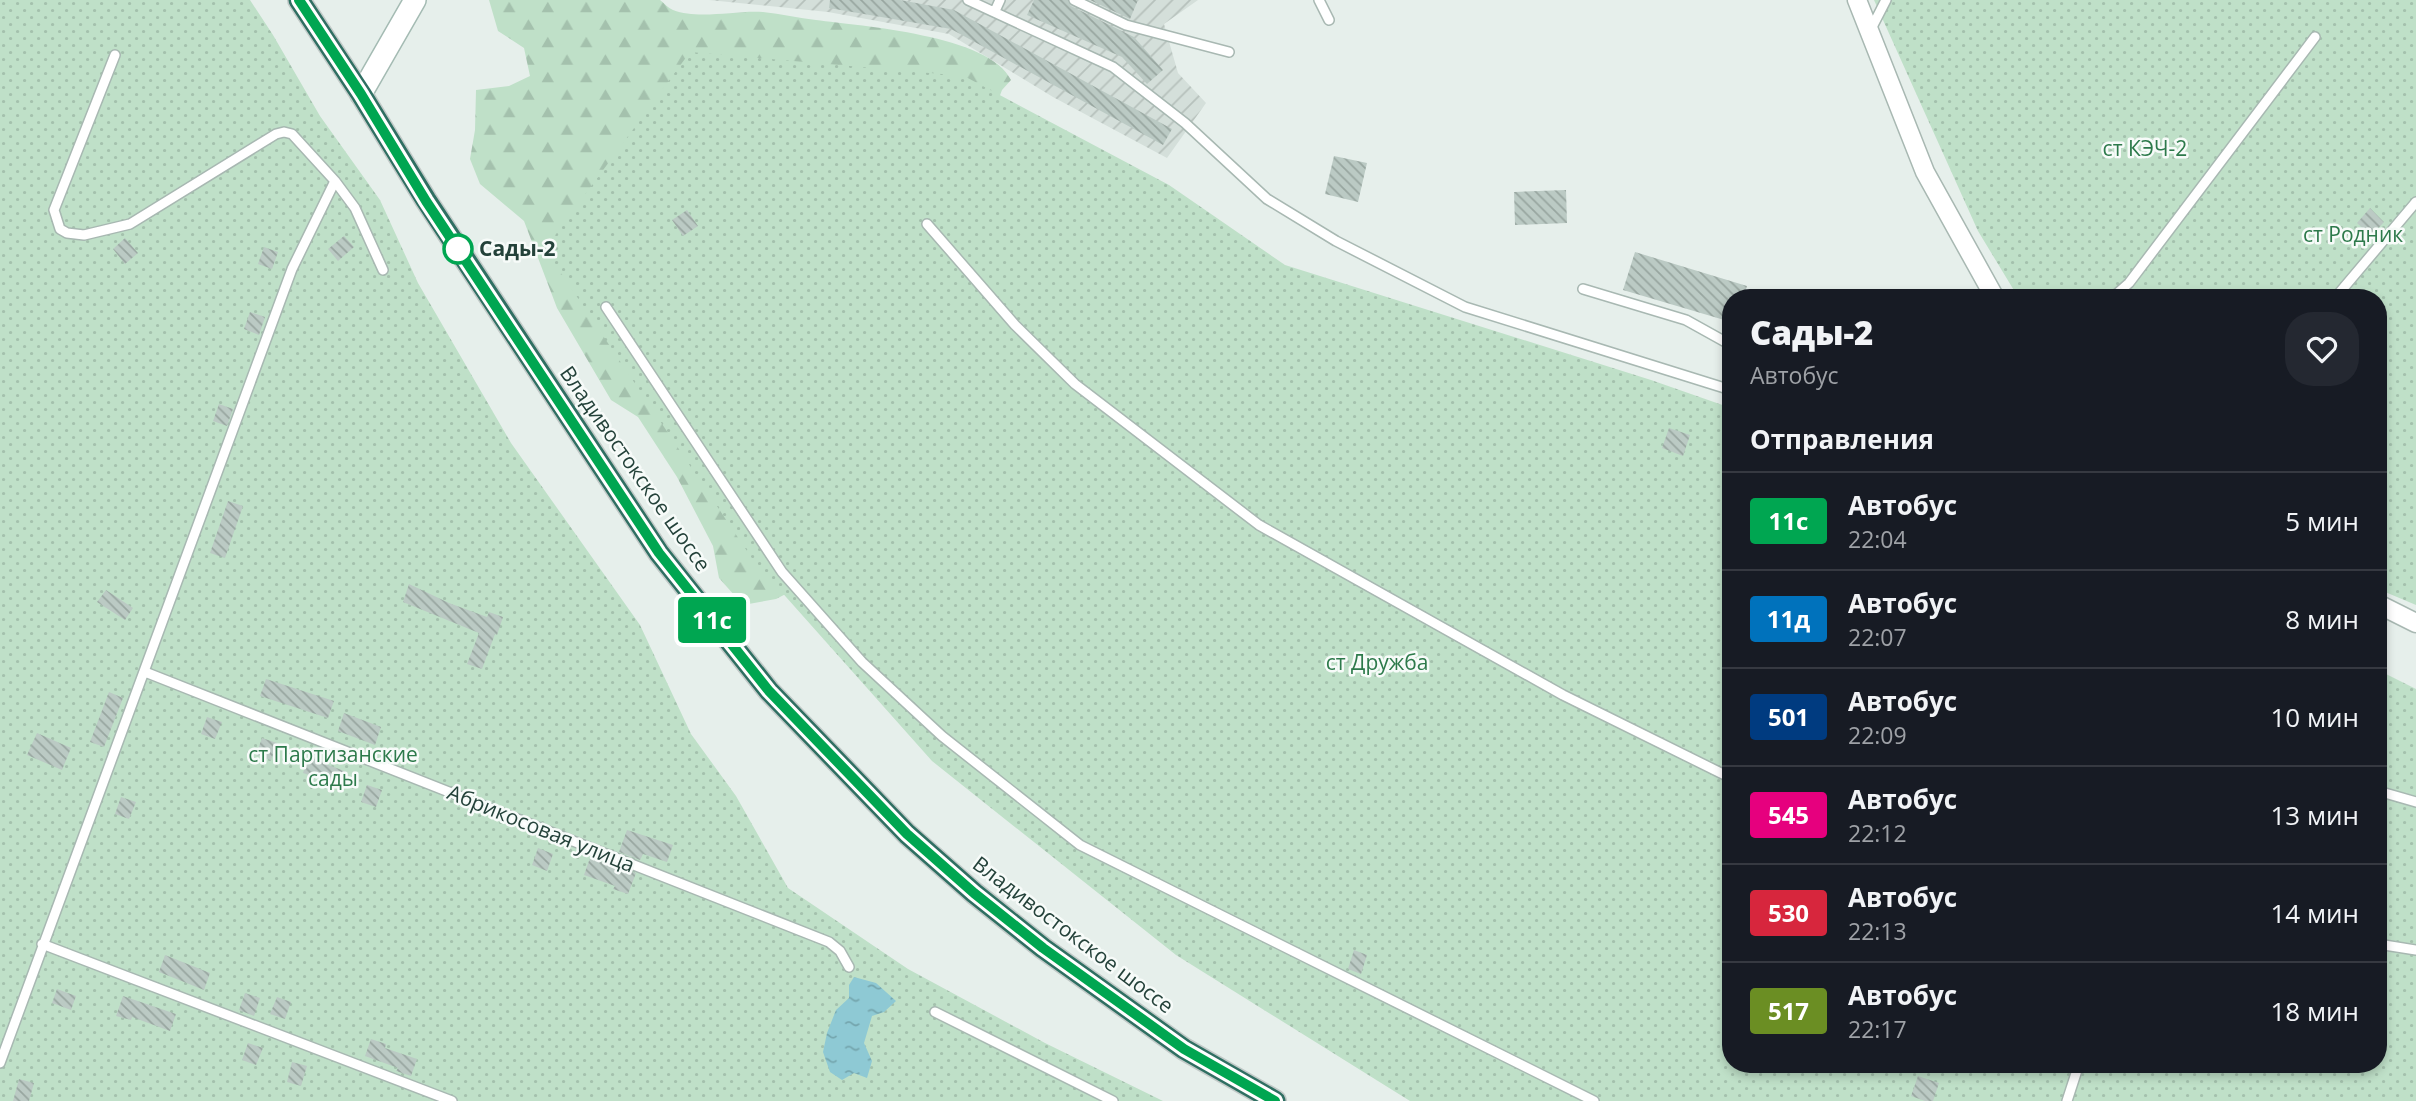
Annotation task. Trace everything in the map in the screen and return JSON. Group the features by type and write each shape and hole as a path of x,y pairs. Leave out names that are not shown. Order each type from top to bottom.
{"highway":[{"name":"Владивостокское шоссе","path":"299,0 361,94 426,201 659,553 769,691 907,834 974,893 1043,948 1184,1049 1275,1101"}],"street":[{"path":"361,94 415,0"},
{"path":"1857,0 1925,172 1990,289"},
{"path":"2387,608 2416,623"}],"lane":[{"path":"968,0 1113,66 1185,123 1267,199 1336,241 1465,307 1722,387"},
{"path":"995,11 1000,0"},
{"path":"1074,0 1126,25 1229,52"},
{"path":"1319,0 1329,20"},
{"path":"1870,31 1886,0"},
{"path":"2122,289 2315,37"},
{"path":"115,55 54,210 60,229 84,235 130,224 276,134 284,132 292,134 335,181 355,208 383,270"},
{"path":"0,1063 292,269 335,181"},
{"path":"2342,289 2416,202"},
{"path":"928,224 1015,325 1075,384 1259,526 1563,695 1722,774"},
{"path":"1583,289 1686,320 1722,340"},
{"path":"606,307 782,572 862,662 942,736 1080,845 1594,1101"},
{"name":"Абрикосовая улица","path":"145,672 829,942 840,951 849,967"},
{"path":"2387,794 2416,802"},
{"path":"42,944 452,1101"},
{"path":"2387,945 2416,950"},
{"path":"935,1012 1113,1101"},
{"path":"2067,1101 2076,1073"}],"shaded area":[{"path":"709,0 1198,0 1164,24 1178,73 1206,103 1167,158 1053,97 949,34 828,12"}],"green space":[{"name":"ст Партизанские сады","path":"0,0 250,0 320,116 380,200 418,283 511,443 640,625 691,734 736,796 788,888 908,969 1045,1043 1163,1101 0,1101"},
{"path":"489,0 660,0 671,9 683,13 706,15 763,12 892,30 922,35 978,52 998,65 1011,80 1002,90 821,576 776,599 743,605 719,578 713,546 677,477 638,417 611,400 557,308 524,221 480,184 470,159 475,130 476,90 509,86 530,76 524,48 498,31"},
{"name":"ст КЭЧ-2","path":"1874,0 2416,0 2416,605 2387,593 2387,289 2013,289 1978,231"},
{"name":"ст Дружба","path":"690,52 964,76 1169,185 1285,265 1722,405 1722,1073 2387,1073 2387,674 2416,689 2416,1101 1410,1101 1176,955 932,761 753,560 545,249"}],"water":[{"path":"854,977 876,983 896,1001 884,1012 872,1016 864,1043 872,1061 867,1078 854,1073 842,1080 830,1072 823,1052 836,1010 849,998 849,985"}],"building":[{"path":"830,0 900,0 954,10 1172,129 1163,145 951,29 829,8"},
{"path":"1034,0 1067,0 1071,6 1134,37 1163,70 1147,84 1122,57 1027,15"},
{"path":"1090,0 1138,0 1130,19"},
{"path":"1334,156 1367,163 1358,202 1325,194"},
{"path":"1566,190 1567,223 1515,225 1514,192"},
{"path":"2370,208 2384,222 2371,236 2357,223"},
{"path":"687,210 698,226 683,236 672,220"},
{"path":"344,236 354,247 338,261 328,249"},
{"path":"125,238 138,253 125,264 113,249"},
{"path":"264,247 278,252 272,269 258,264"},
{"path":"1635,252 1747,286 1746,289 1722,289 1722,319 1623,290"},
{"path":"250,312 265,317 259,335 244,329"},
{"path":"219,404 233,409 227,426 213,421"},
{"path":"1669,428 1690,435 1683,456 1662,448"},
{"path":"228,501 243,506 225,558 210,553"},
{"path":"409,584 487,617 489,612 503,617 482,669 467,664 479,633 403,602"},
{"path":"106,590 133,608 125,620 97,602"},
{"path":"266,679 334,701 328,718 260,696"},
{"path":"109,692 123,698 104,747 90,742"},
{"path":"344,713 381,727 375,745 338,731"},
{"path":"207,717 222,722 215,739 201,734"},
{"path":"37,733 71,748 62,770 27,755"},
{"path":"262,738 277,743 271,760 256,755"},
{"path":"309,755 347,772 341,789 303,773"},
{"path":"367,785 382,790 376,807 361,802"},
{"path":"121,797 136,802 129,819 115,814"},
{"path":"627,830 673,845 667,862 643,854 640,860 619,852"},
{"path":"538,848 553,854 547,871 532,865"},
{"path":"590,858 636,873 628,894 613,889 615,886 584,875"},
{"path":"1354,950 1367,955 1361,974 1348,969"},
{"path":"165,955 210,973 204,990 159,972"},
{"path":"57,989 76,996 71,1010 52,1003"},
{"path":"245,993 260,998 254,1016 239,1010"},
{"path":"123,996 176,1014 170,1031 132,1017 131,1020 116,1016"},
{"path":"277,997 291,1002 285,1019 270,1014"},
{"path":"371,1039 386,1044 385,1048 417,1059 411,1076 396,1071 398,1068 365,1056"},
{"path":"248,1043 263,1048 256,1065 242,1060"},
{"path":"292,1062 307,1066 301,1086 287,1082"},
{"path":"1918,1076 1939,1083 1933,1101 1911,1096"},
{"path":"19,1079 34,1083 29,1101 13,1101"}],"bus line":[{"name":"11с","path":"299,0 361,94 426,201 659,553 769,691 907,834 974,893 1043,948 1184,1049 1275,1101"}],"place":[{"name":"Сады-2","path":"458,249"}],"park label":[{"name":"ст Родник","path":"2353,235"}]}
